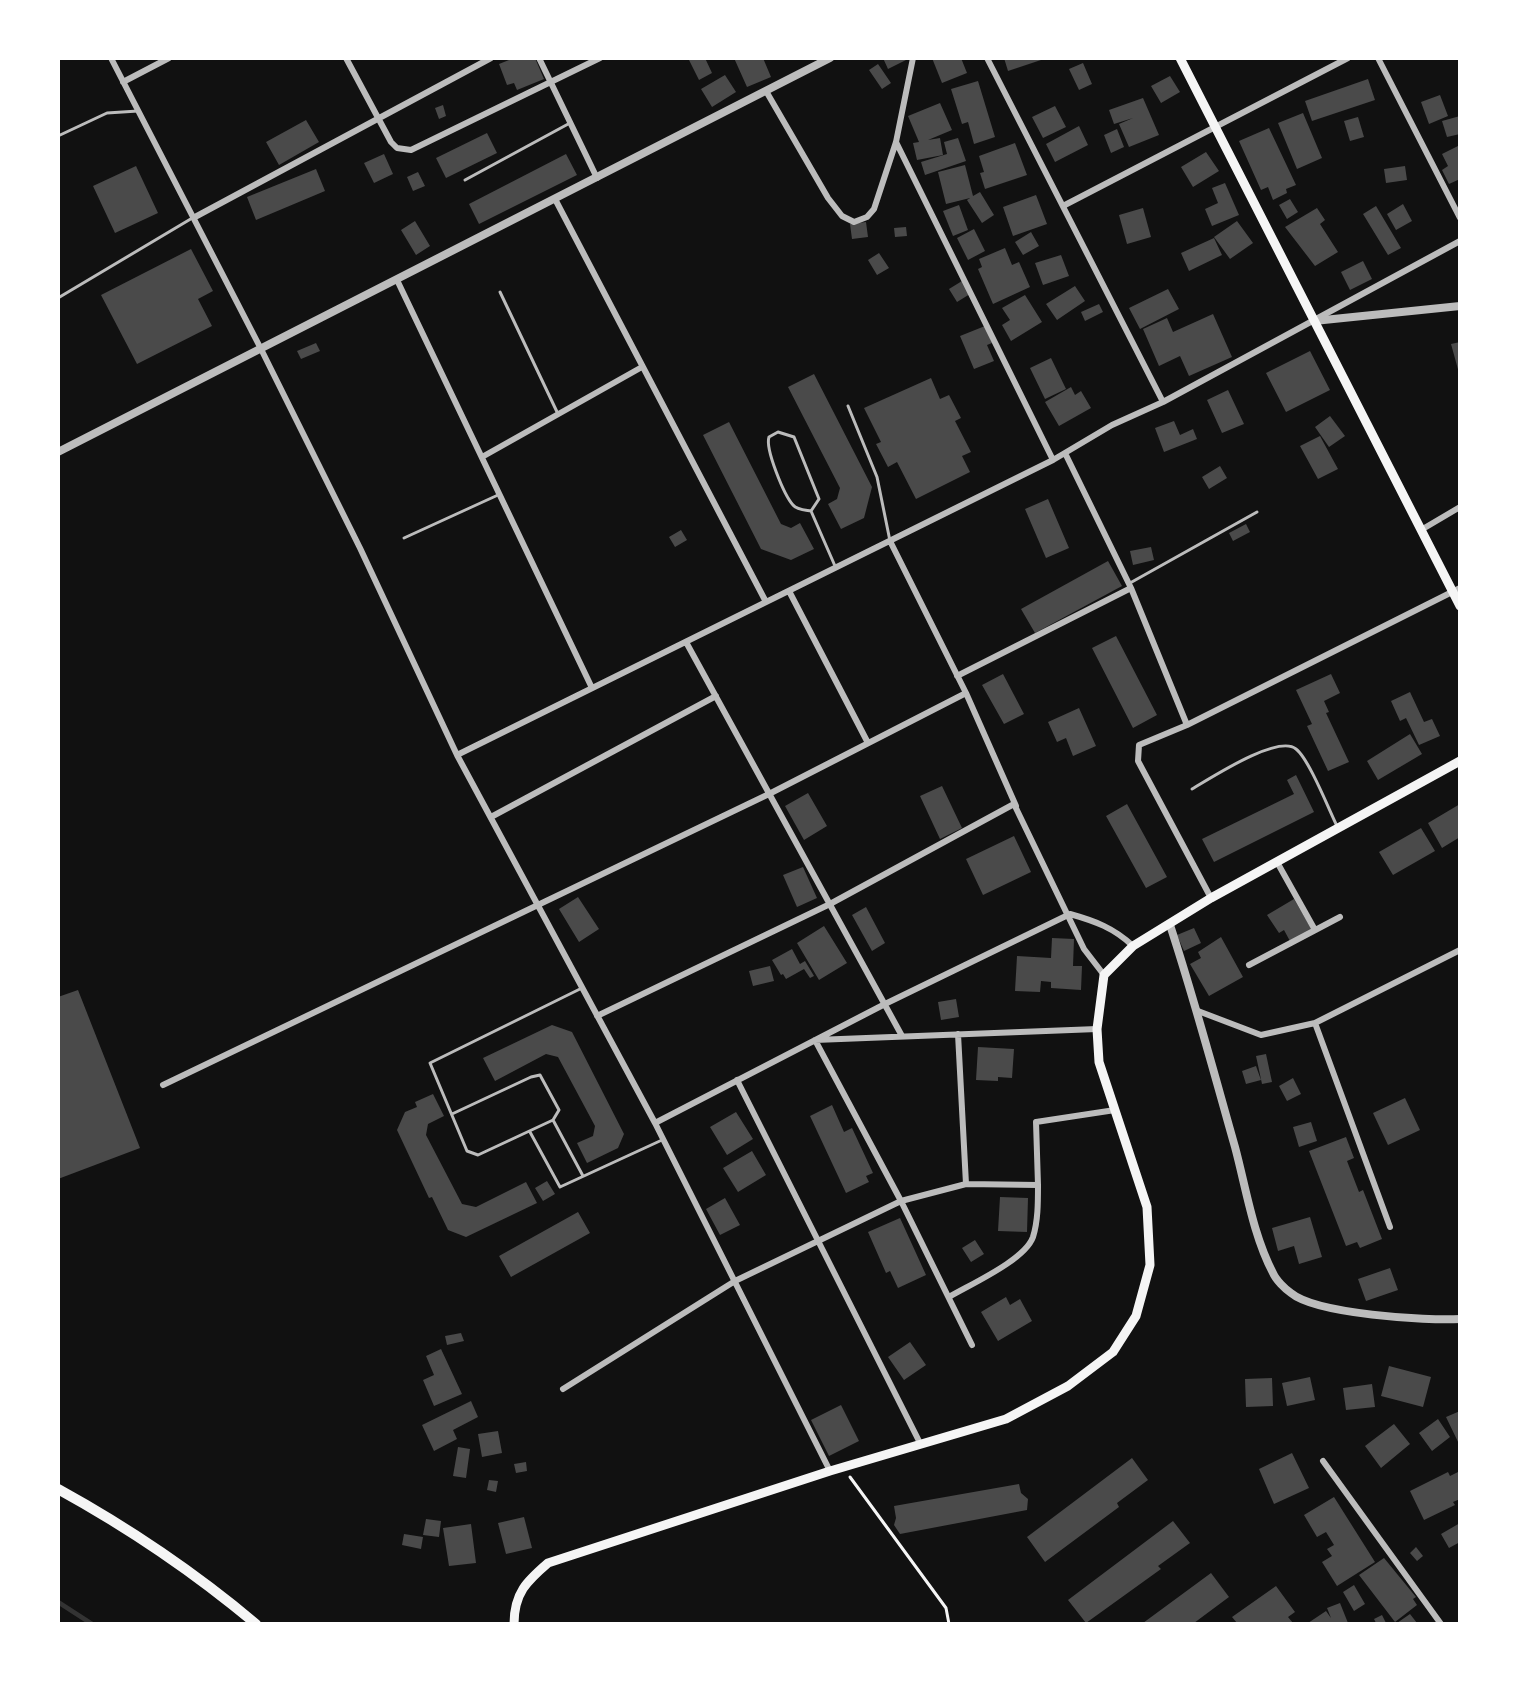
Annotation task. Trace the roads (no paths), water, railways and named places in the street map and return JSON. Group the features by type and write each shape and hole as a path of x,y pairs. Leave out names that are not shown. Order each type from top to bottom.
{"main road":[{"path":"1180,58 1421,530 1456,589 1460,606"},
{"path":"514,1623 514,1613 523,1584 548,1563 830,1471 1006,1419 1068,1386 1113,1352 1136,1316 1150,1265 1147,1207 1099,1062 1097,1029 1104,975 1133,946 1211,898 1460,761"},
{"path":"58,1489 108,1516 179,1563 256,1623"}],"street":[{"path":"111,58 195,217 360,548 457,755 655,1123 830,1471"},
{"path":"123,82 168,58"},
{"path":"346,58 391,142 397,148 411,150 551,84 600,58"},
{"path":"195,217 491,58"},
{"path":"539,58 597,178"},
{"path":"58,453 830,58"},
{"path":"766,91 828,198 842,216 854,222 867,217 874,209 896,142 913,58"},
{"path":"987,58 1163,402"},
{"path":"1063,206 1348,58"},
{"path":"1378,58 1460,218"},
{"path":"896,142 1053,460"},
{"path":"555,199 766,602"},
{"path":"457,755 1053,460 1112,425 1163,402 1460,241"},
{"path":"397,280 592,688"},
{"path":"1314,321 1460,306"},
{"path":"482,457 642,367"},
{"path":"1065,453 1130,586 1187,724"},
{"path":"1421,530 1460,507"},
{"path":"890,541 966,693 1020,815"},
{"path":"957,676 1130,586"},
{"path":"1211,898 1138,761 1139,745 1187,724 1456,589"},
{"path":"789,591 868,743"},
{"path":"686,642 902,1036"},
{"path":"163,1085 770,794 966,693"},
{"path":"490,817 716,696"},
{"path":"597,1016 830,904 1014,804 1070,914 1084,949 1104,975"},
{"path":"1277,862 1315,930"},
{"path":"655,1123 885,1004 1070,914 1100,922 1118,932 1133,946"},
{"path":"1249,965 1340,917"},
{"path":"1170,925 1198,1011 1257,1231 1273,1275 1292,1294 1315,1304 1393,1317 1432,1320 1460,1319"},
{"path":"1198,1011 1261,1035 1315,1023 1460,950"},
{"path":"1315,1023 1390,1227"},
{"path":"815,1040 1097,1029"},
{"path":"958,1034 966,1184"},
{"path":"815,1040 901,1201 972,1345"},
{"path":"737,1080 920,1443"},
{"path":"949,1297 1010,1264 1032,1240 1037,1216 1036,1122 1115,1110"},
{"path":"563,1389 735,1281 901,1201 966,1184 1038,1185"},
{"path":"1323,1461 1441,1623"}],"lane":[{"path":"58,136 107,113 138,111"},
{"path":"465,180 570,123"},
{"path":"58,298 195,217"},
{"path":"500,292 558,414"},
{"path":"848,406 877,477 890,541"},
{"path":"778,432 794,437 816,488 819,499 811,511 797,508 792,504 770,455 767,442 769,437 778,432"},
{"path":"404,538 500,494"},
{"path":"811,511 835,568"},
{"path":"1130,586 1257,513"},
{"path":"1192,789 1265,750 1287,744 1297,749 1306,762 1338,828"},
{"path":"452,1114 531,1077 540,1075 559,1110 553,1120 478,1155 467,1151 430,1063 582,988"},
{"path":"553,1120 583,1176"},
{"path":"530,1132 560,1187 663,1140"}],"waterway":[{"path":"58,1602 92,1624"}]}
